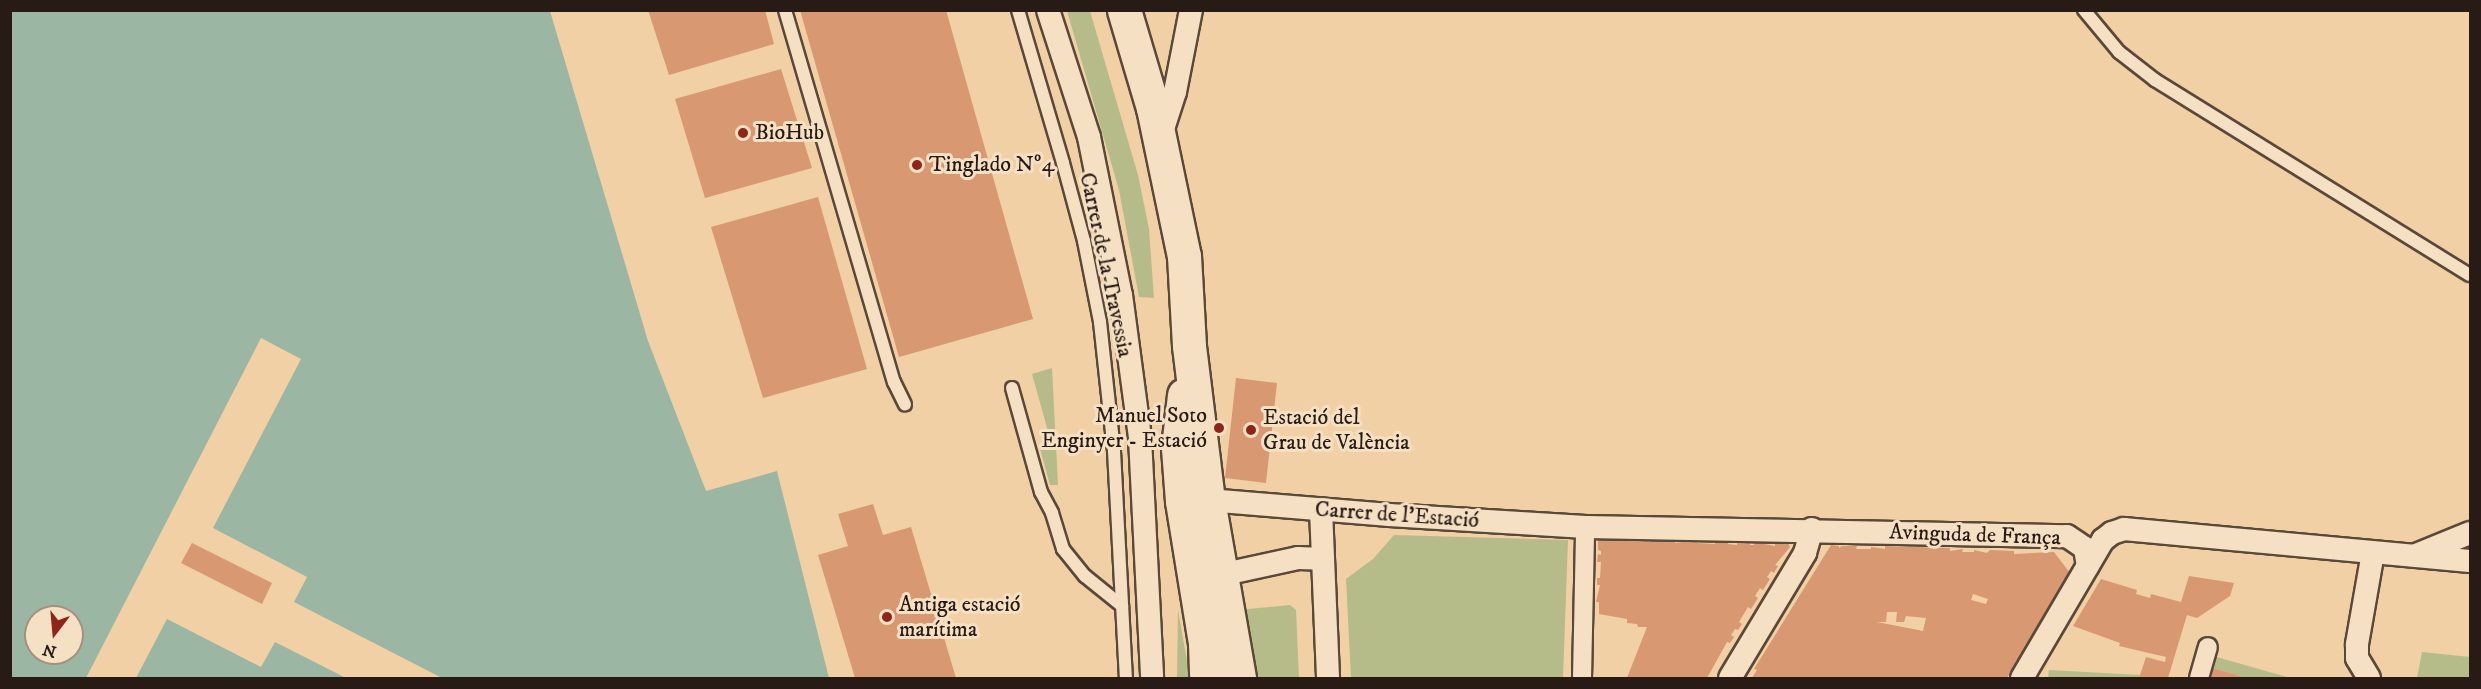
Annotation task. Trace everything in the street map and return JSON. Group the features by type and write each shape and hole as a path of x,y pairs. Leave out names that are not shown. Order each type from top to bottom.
{"main road":[{"path":"1124,10 1153,108 1184,256 1189,346 1208,500 1239,678"},
{"path":"1189,346 1178,448 1182,501 1204,643 1206,678"},
{"path":"1204,643 1215,678"}],"street":[{"path":"1048,10 1089,137 1121,295 1141,448 1152,678"},
{"path":"1160,139 1175,92 1191,10"},
{"name":"Carrer de l'Estació","path":"1208,500 1586,531"},
{"path":"1321,510 1328,678"},
{"path":"1730,678 1805,553 1812,529"},
{"name":"Avinguda de França","path":"1586,531 1812,529 2067,537 2085,548 2088,566"},
{"name":"Avinguda de França","path":"2088,566 2103,540 2112,533 2124,529 2470,561"},
{"path":"1582,678 1586,531"},
{"path":"2415,555 2470,533"},
{"path":"2369,678 2357,658 2357,644 2373,552"},
{"path":"1220,575 1298,558 1323,559"},
{"path":"2022,678 2088,566"},
{"path":"2199,678 2208,647"}],"lane":[{"path":"785,10 891,371 905,405"},
{"name":"Carrer de la Travessia","path":"1018,10 1078,218 1100,322 1112,423 1126,678"},
{"path":"2084,10 2119,52 2155,80 2470,275"},
{"path":"1012,388 1041,492 1052,513 1063,549 1085,576 1122,606"}],"green space":[{"path":"1067,11 1090,11 1138,175 1149,229 1154,298 1139,297 1119,190"},
{"path":"1052,368 1058,485 1050,485 1039,445 1051,442 1032,374"},
{"path":"1394,535 1568,540 1563,678 1351,678 1346,579 1373,559"},
{"path":"1290,605 1296,610 1299,678 1255,678 1244,613 1248,609"},
{"path":"1178,610 1190,678 1177,678"},
{"path":"2422,652 2470,657 2470,678 2417,678"},
{"path":"2213,656 2291,678 2240,678 2241,676 2209,667"},
{"path":"2049,670 2140,675 2139,678 2048,678"}],"shaded area":[{"path":"10,11 550,11 648,341 706,491 777,471 829,678 442,678 294,602 307,577 213,528 301,359 261,338 86,678 11,678"},
{"path":"167,619 261,667 275,642 346,678 136,678"}],"building":[{"path":"648,10 765,10 774,44 669,75"},
{"name":"Tinglado Nº4","path":"800,10 946,10 1033,319 899,357"},
{"name":"BioHub","path":"781,69 812,168 705,198 675,99"},
{"path":"818,197 867,369 763,398 711,227"},
{"name":"Estació del Grau de València","path":"1236,378 1277,383 1266,483 1225,478"},
{"name":"Antiga estació marítima","path":"873,504 883,535 911,527 956,678 855,678 818,555 848,546 838,514"},
{"path":"1598,537 1612,537 1611,540 1615,541 1615,538 1639,541 1639,538 1649,542 1650,539 1667,542 1667,539 1675,540 1675,543 1697,540 1697,543 1715,544 1715,541 1728,541 1728,544 1737,545 1737,542 1775,546 1775,543 1788,543 1790,547 1775,565 1778,566 1774,573 1771,571 1767,577 1770,579 1763,590 1760,588 1755,596 1758,598 1751,609 1748,607 1739,622 1742,624 1731,635 1734,637 1730,643 1727,642 1707,678 1627,678 1647,627 1627,623 1627,619 1599,614 1599,602 1596,602 1600,585 1597,585 1597,578 1600,578 1601,562 1597,562 1598,554 1601,555 1601,551 1598,550"},
{"path":"192,543 272,583 262,604 181,563"},
{"path":"1831,545 1839,546 1839,548 1857,546 1856,549 1871,549 1871,547 1885,549 1885,546 1950,548 1950,551 1963,549 1962,552 1974,552 1974,550 1987,553 1990,550 2014,551 2014,554 2054,552 2070,573 2029,642 2021,660 2017,660 2007,678 1752,678 1757,670 1754,669","holes":["1973,594 1988,599 1986,604 1971,600","1887,612 1897,612 1896,622 1904,622 1906,616 1926,618 1923,631 1877,622 1886,622"]},
{"path":"2189,576 2234,583 2230,596 2197,618 2187,615 2168,678 2139,678 2146,657 2165,662 2166,657 2119,646 2120,643 2073,626 2101,579 2137,590 2136,594 2150,598 2151,594 2181,602"},
{"path":"2209,667 2241,676 2240,678 2206,678"}],"place":[{"name":"BioHub","path":"743,133"},
{"name":"Tinglado Nº4","path":"917,165"},
{"name":"Manuel Soto Enginyer - Estació","path":"1219,428"},
{"name":"Estació del Grau de València","path":"1251,430"},
{"name":"Antiga estació marítima","path":"887,617"}]}
